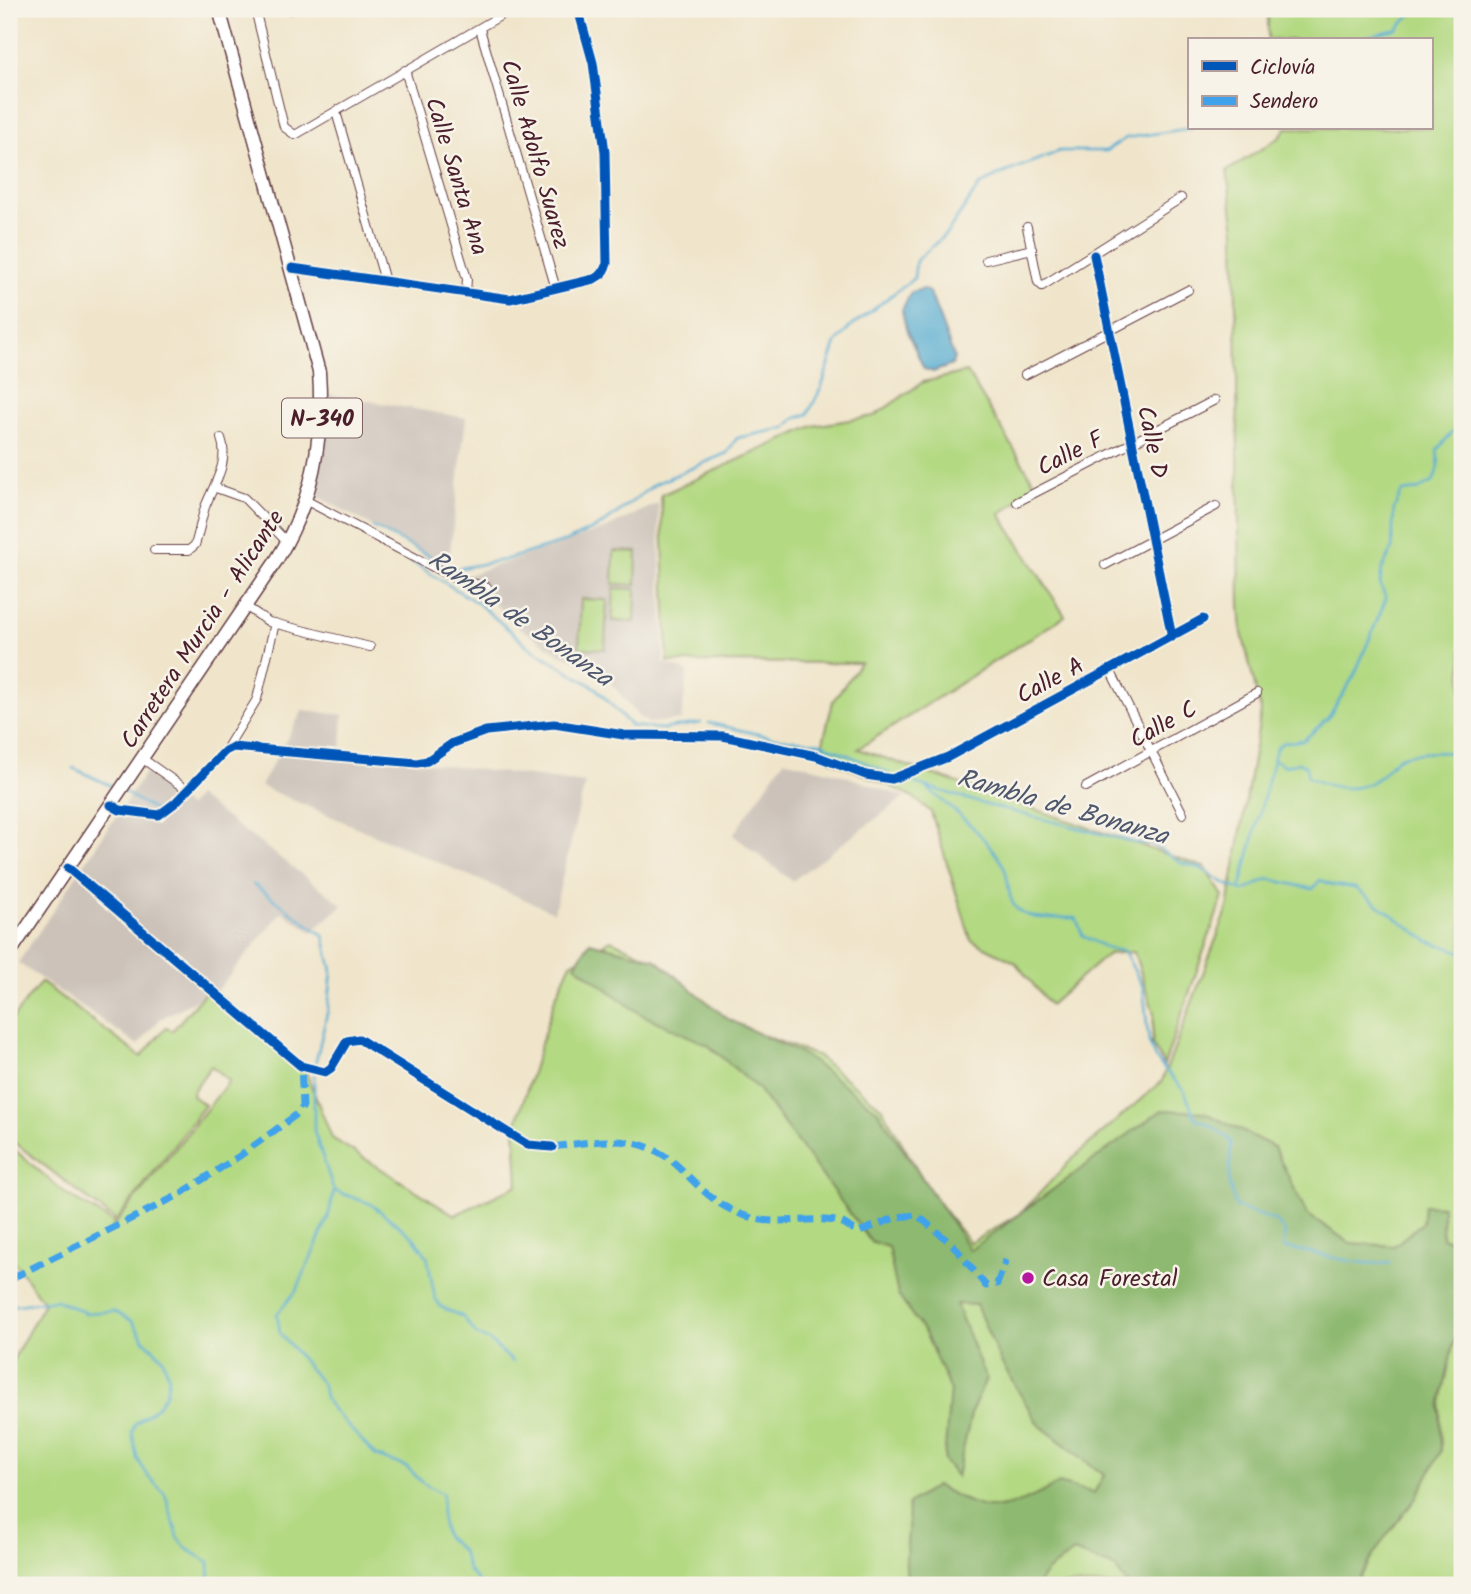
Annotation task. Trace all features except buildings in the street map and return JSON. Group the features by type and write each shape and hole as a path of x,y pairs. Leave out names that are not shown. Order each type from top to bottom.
{"highway":[{"name":"Carretera Murcia - Alicante","path":"9,954 288,543 307,501 318,458 321,402 319,372 219,9"}],"street":[{"path":"255,9 284,127 295,135 512,9"},
{"path":"292,268 510,299 594,279 602,274 607,264 605,152 593,63 578,9"},
{"name":"Calle Adolfo Suarez","path":"480,29 556,289"},
{"name":"Calle Santa Ana","path":"405,70 467,279 466,292"},
{"path":"336,112 385,281"},
{"path":"1027,227 1038,282 1042,286 1181,198"},
{"path":"986,260 1032,249"},
{"name":"Calle D","path":"1094,255 1172,637"},
{"path":"1025,375 1188,290"},
{"name":"Calle F","path":"1017,502 1215,400"},
{"path":"154,550 192,548 207,502 216,488 223,457 221,438"},
{"path":"216,488 244,498 288,543"},
{"path":"307,501 339,515 454,578 487,587"},
{"path":"1105,565 1216,506"},
{"path":"245,606 275,623 370,647"},
{"name":"Calle A","path":"225,751 242,747 417,764 427,761 453,743 486,731 554,724 624,735 723,736 816,756 880,779 900,778 1203,619"},
{"path":"113,801 120,810 159,815 225,751 257,699 275,623"},
{"path":"1110,670 1183,814"},
{"name":"Calle C","path":"1086,788 1257,693"},
{"path":"142,759 187,790"},
{"path":"68,868 301,1066 325,1072 331,1068 347,1041 359,1039 528,1145 552,1147"}],"shaded area":[{"path":"329,394 466,418 448,568 317,496"},
{"path":"658,503 664,663 688,672 681,720 649,723 639,717 601,671 558,653 513,623 468,575 607,528"},
{"path":"303,710 343,715 341,752 585,783 554,912 260,786"},
{"path":"784,760 840,774 905,797 792,881 733,835"},
{"path":"145,773 188,807 197,796 343,905 312,932 282,912 219,988 160,1019 138,1045 18,963"}],"green space":[{"path":"1268,9 1462,9 1462,1585 9,1585 9,1367 44,1303 9,1255 9,1145 66,1194 114,1223 112,1228 229,1081 211,1066 192,1096 205,1105 116,1221 9,1138 9,1023 41,982 141,1057 166,1027 172,1031 210,987 305,1070 332,1138 455,1215 518,1185 515,1128 555,998 571,963 611,940 658,961 729,1022 817,1056 881,1107 931,1193 970,1243 1022,1212 1073,1158 1162,1081 1228,908 1261,711 1242,633 1240,605 1235,231 1227,171 1280,137 1285,130 1432,130 1432,38 1268,38"},
{"path":"967,372 1037,487 1000,514 1065,616 858,749 1204,867 1223,896 1164,1065 1152,1044 1154,1014 1134,952 1108,954 1050,1005 1015,962 971,940 931,812 912,796 820,755 833,701 860,663 668,662 661,495 813,426 874,416 923,382"},
{"path":"614,551 637,552 636,585 613,584"},
{"path":"614,588 636,589 635,622 612,621"},
{"path":"581,599 607,600 605,649 579,648"},
{"path":"590,942 655,959 728,1019 804,1055 877,1110 970,1250 1162,1110 1204,1112 1274,1147 1307,1214 1350,1243 1394,1246 1422,1223 1424,1205 1443,1206 1442,1238 1456,1241 1462,1234 1462,1324 1453,1345 1440,1407 1441,1451 1417,1497 1384,1539 1354,1585 1128,1585 1115,1568 1074,1552 1046,1572 1037,1585 908,1585 908,1504 936,1486 975,1505 1001,1507 1032,1497 1059,1483 1094,1493 1104,1475 1038,1424 1001,1362 976,1305 956,1304 986,1379 972,1410 957,1477 944,1461 950,1390 926,1335 898,1295 888,1247 871,1242 758,1089 708,1045 640,1014 575,965"}],"water":[{"path":"923,289 930,293 954,357 952,365 933,372 924,369 906,329 902,310 911,292"}],"waterway":[{"path":"1362,38 1397,29 1416,9"},
{"path":"373,527 455,569 504,560 567,541 603,524 655,484 727,453 737,438 786,428 794,419 808,414 822,386 836,343 850,327 914,278 916,261 948,232 979,186 999,175 1060,151 1106,151 1126,138 1188,129"},
{"path":"1240,890 1276,749 1282,743 1304,740 1328,718 1354,676 1386,599 1380,583 1382,569 1392,550 1394,508 1402,492 1417,490 1433,482 1439,466 1437,450 1462,421"},
{"name":"Rambla de Bonanza","path":"396,552 479,604 529,647 596,688 631,726 663,729 701,723"},
{"name":"Rambla de Bonanza","path":"709,723 771,737 820,743 889,773"},
{"path":"1275,760 1286,766 1298,762 1306,766 1308,777 1334,787 1353,788 1371,783 1395,760 1403,756 1462,752"},
{"path":"73,768 118,789"},
{"name":"Rambla de Bonanza","path":"915,783 987,805 1141,844 1152,844 1181,863 1200,868 1243,891 1269,879 1313,889 1320,880 1355,888 1428,941 1462,952"},
{"path":"927,788 968,823 995,853 1003,865 1011,900 1018,910 1038,918 1076,918 1083,936 1109,949 1124,951 1143,987 1149,1042 1155,1058 1185,1092 1195,1118 1212,1126 1231,1141 1229,1184 1236,1207 1276,1221 1285,1232 1283,1248 1348,1261 1391,1263"},
{"path":"124,792 157,812"},
{"path":"253,884 324,936 332,971 328,1009 315,1065"},
{"path":"314,1075 314,1131 334,1191 328,1218 297,1290 277,1314 280,1333 323,1385 325,1398 334,1411 376,1456 407,1467 423,1483 443,1494 441,1516 445,1536 462,1551 468,1570 481,1585"},
{"path":"335,1191 371,1204 413,1237 427,1256 435,1298 441,1307 463,1317 477,1335 491,1342 513,1362"},
{"path":"9,1306 56,1300 86,1313 113,1311 132,1321 145,1341 162,1357 169,1377 166,1393 157,1407 135,1424 132,1432 137,1458 148,1476 165,1494 178,1537 187,1549 209,1562 210,1585"}],"marked path":[{"path":"12,1278 177,1196 241,1155 300,1112 303,1106 301,1066"},
{"path":"552,1147 621,1141 652,1149 667,1157 719,1203 757,1219 836,1221 859,1232 897,1217 917,1215 953,1245 986,1286 997,1284 1006,1260"},
{"path":"1450,1585 1454,1579 1462,1578"}],"cycle path":[{"path":"292,268 510,299 594,279 602,274 607,264 605,152 593,63 578,9"},
{"path":"1094,255 1172,637"},
{"path":"111,805 120,810 159,815 175,803 225,751 233,747 417,763 427,761 453,743 486,731 554,724 624,735 723,736 816,756 866,775 892,779 948,757 1203,619"},
{"path":"68,868 301,1066 325,1072 331,1068 347,1041 359,1039 528,1145 552,1147"}],"place":[{"name":"Casa Forestal","path":"1028,1278"}]}
